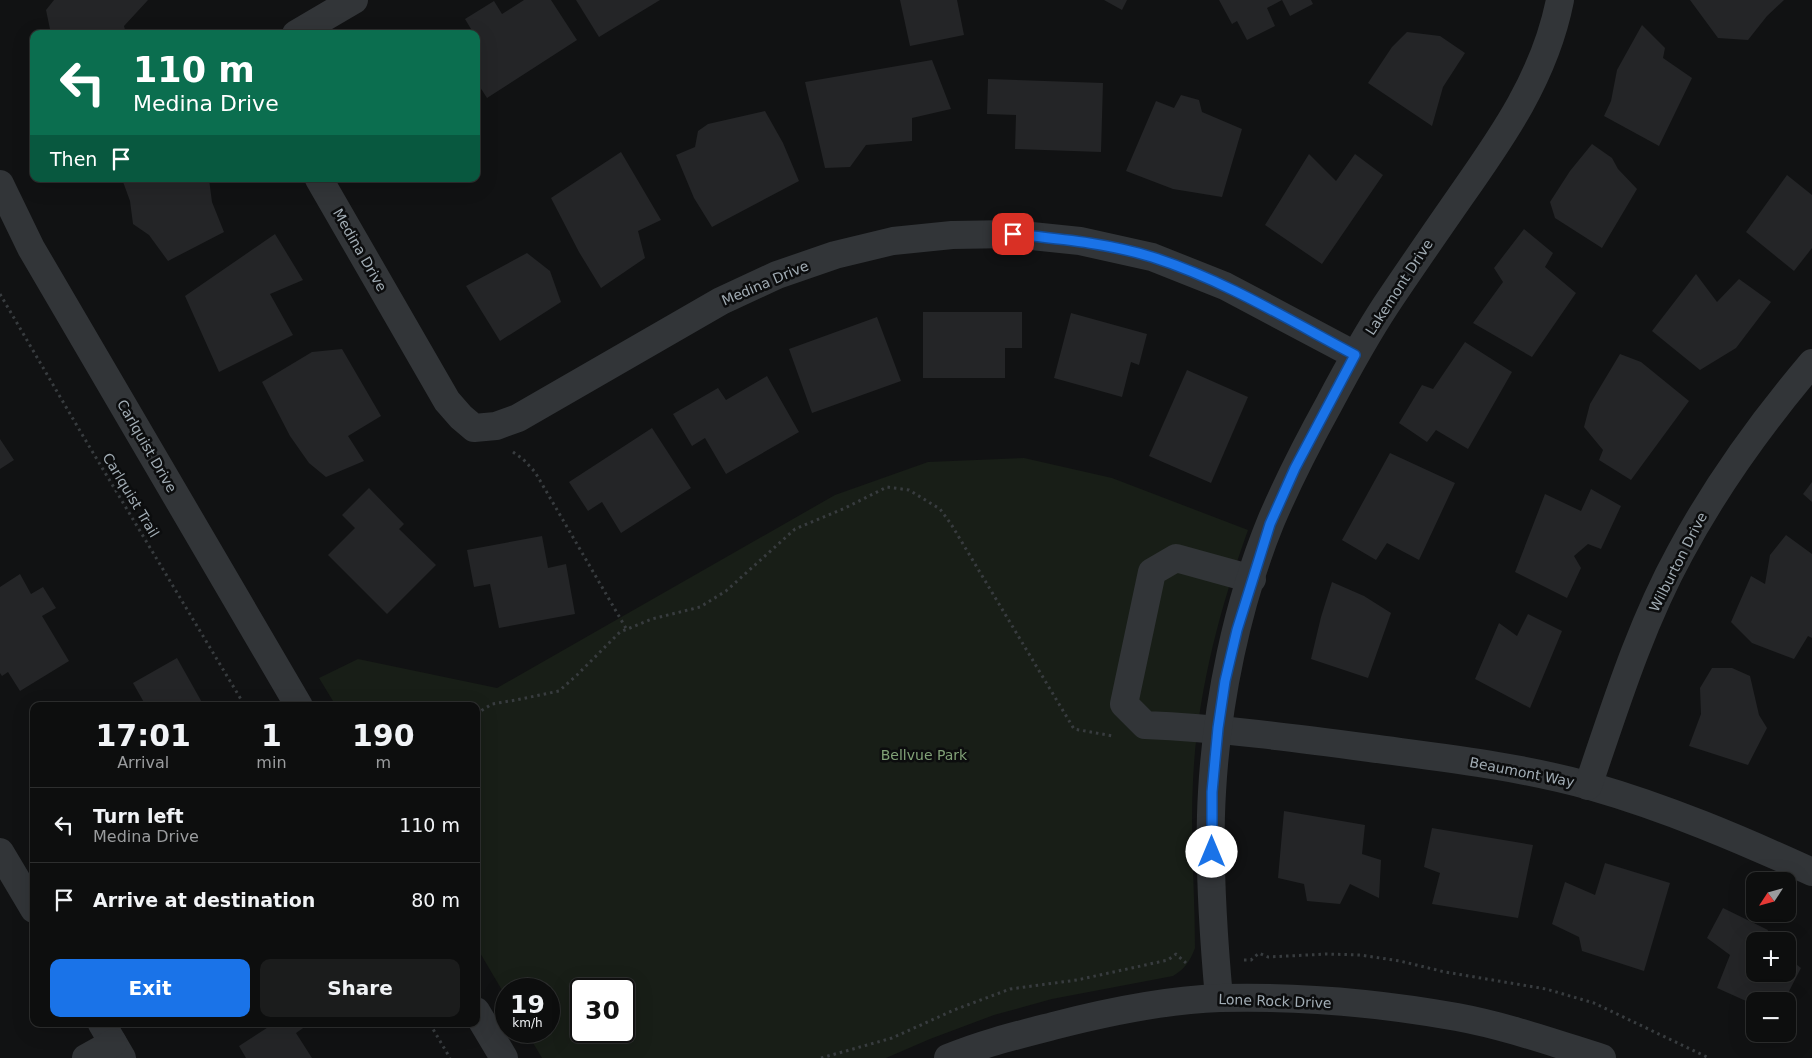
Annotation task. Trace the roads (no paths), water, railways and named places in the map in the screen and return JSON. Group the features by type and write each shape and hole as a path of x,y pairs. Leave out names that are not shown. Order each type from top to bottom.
{"street":[{"path":"303,30 354,0"},
{"name":"Lakemont Drive","path":"1219,998 1212,852 1212,792 1218,728 1225,681 1237,630 1270,524 1295,468 1355,355 1410,269 1511,122 1530,87 1545,50 1560,0"},
{"name":"Medina Drive","path":"321,182 447,401 474,428 496,426 518,418 721,301 777,275 836,255 893,241 952,235 1013,234 1080,241 1152,257 1225,286 1355,355"},
{"name":"Carlquist Drive","path":"0,184 31,248 297,702"},
{"name":"Wilburton Drive","path":"1588,786 1629,666 1652,609 1679,554 1742,452 1774,408 1812,363"},
{"name":"Beaumont Way","path":"1252,578 1176,558 1152,572 1124,704 1145,725 1218,728 1492,764 1588,786 1642,802 1744,841 1812,872"},
{"path":"0,852 30,902"},
{"name":"Lone Rock Drive","path":"948,1058 1018,1035 1083,1018 1150,1005 1219,998 1309,1000 1375,1005 1458,1017 1534,1036 1602,1058"},
{"path":"480,1018 504,1058"},
{"path":"86,1058 112,1042"}],"park label":[{"name":"Bellvue Park","path":"924,755"}]}
